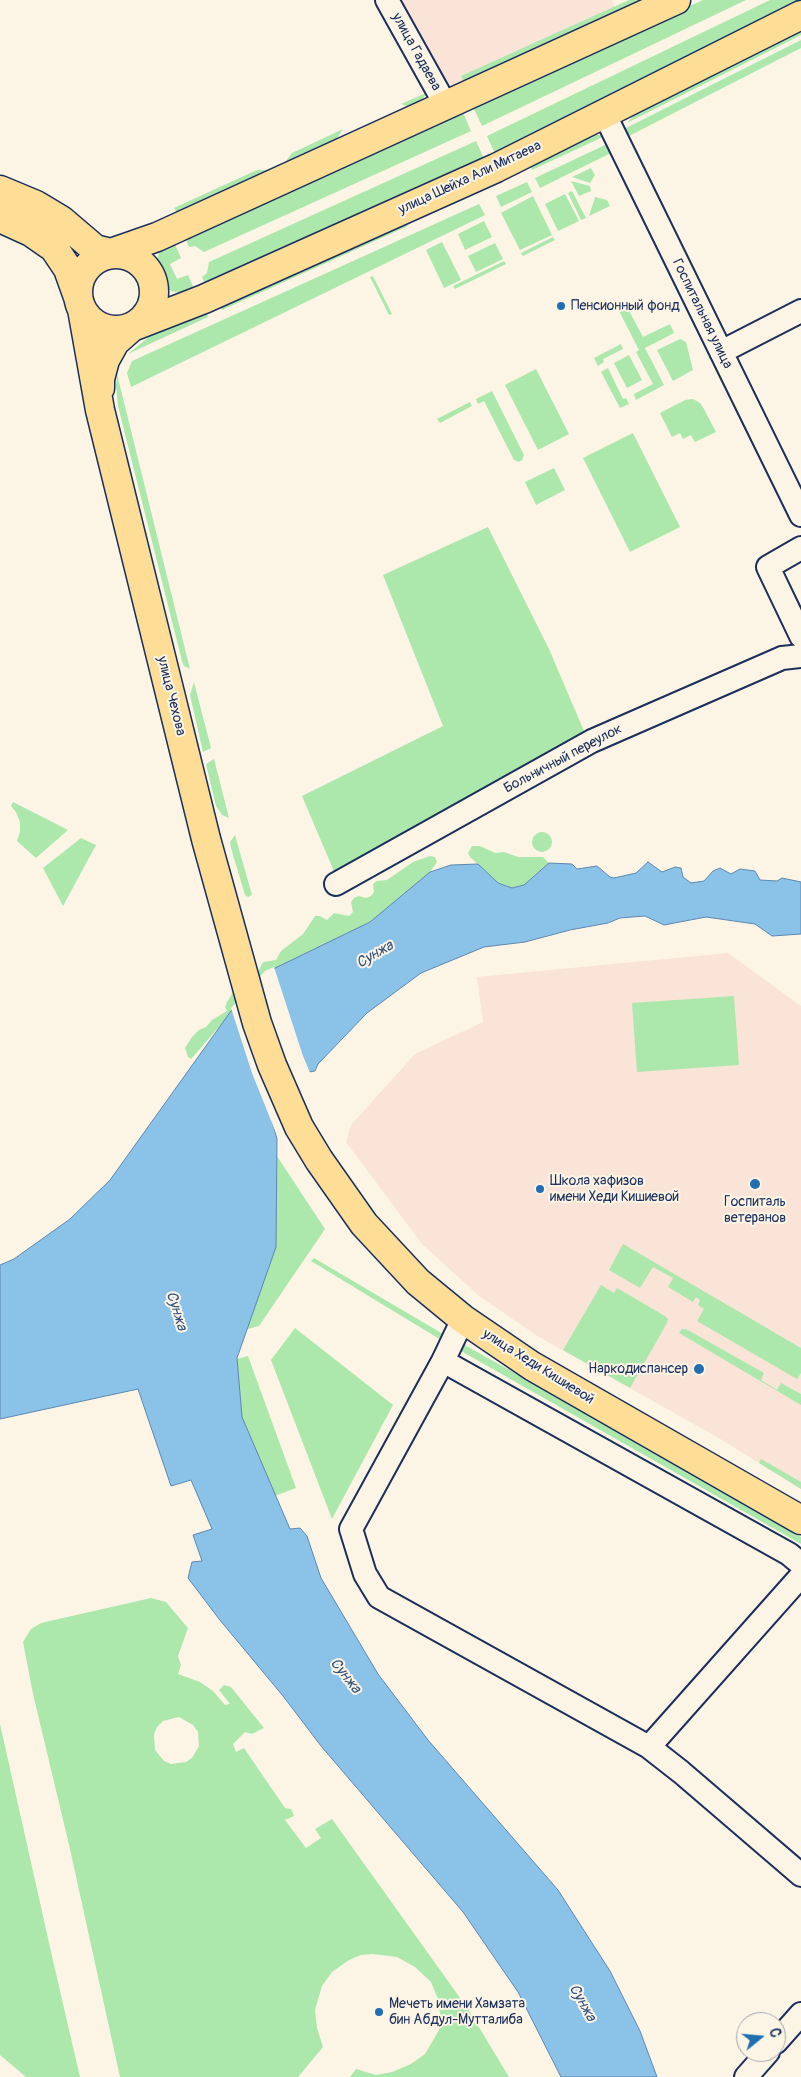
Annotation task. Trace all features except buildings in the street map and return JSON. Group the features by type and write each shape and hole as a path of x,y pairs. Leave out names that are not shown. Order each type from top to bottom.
{"main road":[{"path":"132,327 110,330 98,326 89,319 80,303 81,276 86,267 94,260 157,236 676,0"},
{"name":"улица Шейха Али Митаева","path":"132,327 204,299 476,177 801,15"},
{"path":"1,190 43,209 61,220 95,249 127,254 138,260 146,267 152,277 155,289 150,311 143,320 132,327 116,342 105,360 100,379 100,410"},
{"path":"0,218 31,232 54,248 68,269 80,303 100,410"},
{"name":"улица Чехова","path":"100,410 206,839 257,1023 286,1099 299,1127 319,1160"},
{"name":"улица Хеди Кишиевой","path":"319,1160 350,1206 384,1248 418,1282 463,1319 532,1366 801,1520"}],"street":[{"name":"улица Гадаева","path":"387,0 445,104"},
{"name":"Госпитальная улица","path":"604,113 801,515"},
{"path":"721,352 801,311"},
{"path":"801,548 768,567 801,636"},
{"name":"Больничный переулок","path":"336,884 592,741 782,658 801,656"},
{"path":"463,1319 443,1361 352,1529 365,1574 380,1597 649,1747 801,1875"},
{"path":"443,1361 781,1550 801,1564"},
{"path":"649,1747 801,1576"},
{"path":"786,2031 801,2014"},
{"path":"746,2077 759,2062"}],"shaded area":[{"path":"399,0 612,0 617,13 453,87 446,84"},
{"name":"Школа хафизов имени Хеди Кишиевой","path":"728,953 801,1006 801,1489 717,1437 539,1337 479,1296 422,1244 346,1142 351,1125 415,1054 483,1022 477,977"}],"green space":[{"path":"629,0 646,0 465,83 461,76"},
{"path":"703,0 746,0 482,126 472,105"},
{"path":"770,0 801,0 801,4 496,156 487,136"},
{"path":"801,30 801,35 627,123 636,113"},
{"path":"801,40 801,48 627,137 626,128"},
{"path":"426,93 420,102 409,107 401,104"},
{"path":"462,110 471,131 204,252 195,246 189,247 184,235"},
{"path":"343,129 336,140 178,214 174,208 257,170 266,170 285,162 292,153"},
{"path":"591,134 605,136 532,170 529,163"},
{"path":"476,141 485,161 206,286 202,277 207,273 209,262"},
{"path":"607,144 611,153 540,188 535,178"},
{"path":"591,168 595,175 590,183 572,177"},
{"path":"571,181 590,186 591,191 579,196"},
{"path":"527,182 532,192 501,207 496,196"},
{"path":"572,191 586,218 581,220 568,193"},
{"path":"565,194 579,221 558,231 545,204"},
{"path":"533,196 552,235 520,250 501,213"},
{"path":"595,197 607,200 610,206 589,216"},
{"path":"479,204 485,215 131,387 127,373 132,361"},
{"path":"484,221 492,237 465,250 458,234"},
{"path":"399,222 408,226 222,310 219,304"},
{"path":"553,237 555,240 523,256 521,253"},
{"path":"173,240 181,258 170,264 177,279 188,275 195,291 185,294 171,291 164,284 158,271 156,262 159,253 163,246"},
{"path":"442,242 461,280 444,288 426,250"},
{"path":"495,243 503,259 476,272 468,256"},
{"path":"504,261 506,264 455,289 453,286"},
{"path":"373,276 392,314 389,315 370,277"},
{"path":"626,305 643,337 670,324 674,333 645,348 664,385 636,400 634,394 653,384 636,352 639,350 618,309"},
{"path":"205,310 208,317 128,354 150,336"},
{"path":"680,339 686,342 693,370 673,381 657,350"},
{"path":"621,344 623,349 603,359 604,362 598,366 594,358"},
{"path":"629,355 642,380 627,388 614,363"},
{"path":"608,368 623,399 626,398 629,404 620,408 601,372"},
{"path":"536,369 569,434 538,450 505,385"},
{"path":"117,374 190,669 184,666 182,661 118,406"},
{"path":"492,391 524,455 519,462 514,460 484,401 478,404 476,399"},
{"path":"693,399 700,403 716,432 695,442 691,435 683,439 680,433 672,437 660,413 685,400"},
{"path":"470,402 472,406 440,423 437,419"},
{"path":"633,433 680,527 630,552 583,458"},
{"path":"554,468 565,490 536,505 525,482"},
{"path":"488,527 549,649 587,738 336,876 302,796 443,726 383,575"},
{"path":"194,682 211,748 203,752 190,695"},
{"path":"214,759 229,818 222,815 216,806 206,764"},
{"path":"13,802 68,830 36,858 17,841 20,832 20,822 11,806"},
{"path":"542,832 549,835 552,842 549,849 542,852 535,849 532,842 535,835"},
{"path":"235,835 252,895 248,897 245,895 231,848 230,842"},
{"path":"81,838 96,845 63,906 43,868"},
{"path":"472,846 480,846 495,853 504,852 518,857 543,857 549,863 524,885 512,888 498,883 470,857 468,853"},
{"path":"430,856 435,857 437,862 430,872 370,922 267,972 191,1059 188,1057 185,1048 192,1037 212,1020 227,1011 225,1007 235,989 256,976 263,962 276,960 281,951 303,934 315,916 320,916 327,920 334,913 349,916 353,912 351,902 354,898 371,896 374,892 373,884 377,881 387,880 413,862"},
{"path":"734,996 739,1065 637,1072 632,1003"},
{"path":"267,1141 325,1229 259,1326 83,1373"},
{"path":"623,1244 801,1348 801,1373 797,1379 697,1321 704,1309 698,1305 700,1300 696,1297 693,1302 668,1287 673,1278 653,1267 640,1288 609,1270"},
{"path":"314,1258 446,1335 446,1343 311,1261"},
{"path":"601,1285 614,1293 617,1288 668,1319 630,1388 563,1350"},
{"path":"295,1328 393,1405 332,1519 271,1360"},
{"path":"682,1329 686,1329 764,1373 761,1380 777,1390 781,1383 801,1394 801,1405 679,1333"},
{"path":"463,1344 772,1519 801,1537 801,1544 454,1347"},
{"path":"248,1356 296,1488 213,1519 154,1381"},
{"path":"761,1459 801,1482 801,1489 759,1463"},
{"path":"151,1598 166,1602 188,1628 178,1656 181,1665 178,1674 200,1682 213,1691 225,1705 230,1704 219,1690 224,1685 231,1687 264,1728 252,1734 245,1732 233,1744 236,1752 244,1748 285,1808 291,1809 294,1816 285,1820 306,1848 321,1838 315,1829 332,1819 468,2009 509,2077 350,2077 356,2069 376,2075 392,2072 411,2064 425,2054 439,2030 440,2013 438,1999 431,1982 415,1967 397,1957 373,1954 361,1955 349,1960 332,1972 322,1986 315,2010 317,2028 323,2047 298,2077 120,2077 70,1849 33,1694 23,1642 31,1629 41,1623","holes":["179,1717 193,1725 198,1732 199,1746 192,1758 186,1762 171,1764 164,1761 155,1750 154,1734 157,1727 163,1721"]},
{"path":"0,1724 80,2077 26,2077 0,2055"}],"water":[{"name":"Сунжа","path":"648,862 662,872 675,867 681,868 683,877 691,883 704,881 713,871 720,868 731,874 740,869 755,871 760,880 777,881 782,878 801,882 801,934 772,936 755,924 706,917 664,925 645,916 620,918 608,923 570,930 525,942 484,947 421,973 367,1013 318,1064 315,1071 298,1074 272,1121 277,1139 276,1247 237,1358 242,1417 290,1529 300,1528 307,1536 321,1578 378,1674 428,1740 558,1890 610,1971 640,2031 657,2077 561,2077 518,1992 463,1912 321,1746 188,1578 192,1562 202,1561 193,1535 212,1529 191,1480 171,1486 138,1389 0,1419 0,1265 14,1259 70,1219 110,1180 231,1011 267,972 370,922 430,872 451,865 478,864 498,883 512,888 524,885 549,863 572,864 577,869 597,866 614,878 636,873"}],"pier":[{"path":"274,967 311,1075 299,1077 290,1088 275,1117 275,1129 280,1138 280,1143 252,1073 231,1008 265,971"}],"place":[{"name":"Пенсионный фонд","path":"561,306"},
{"name":"Госпиталь ветеранов","path":"755,1184"},
{"name":"Школа хафизов имени Хеди Кишиевой","path":"540,1189"},
{"name":"Наркодиспансер","path":"699,1369"},
{"name":"Мечеть имени Хамзата бин Абдул-Мутталиба","path":"379,2012"}]}
